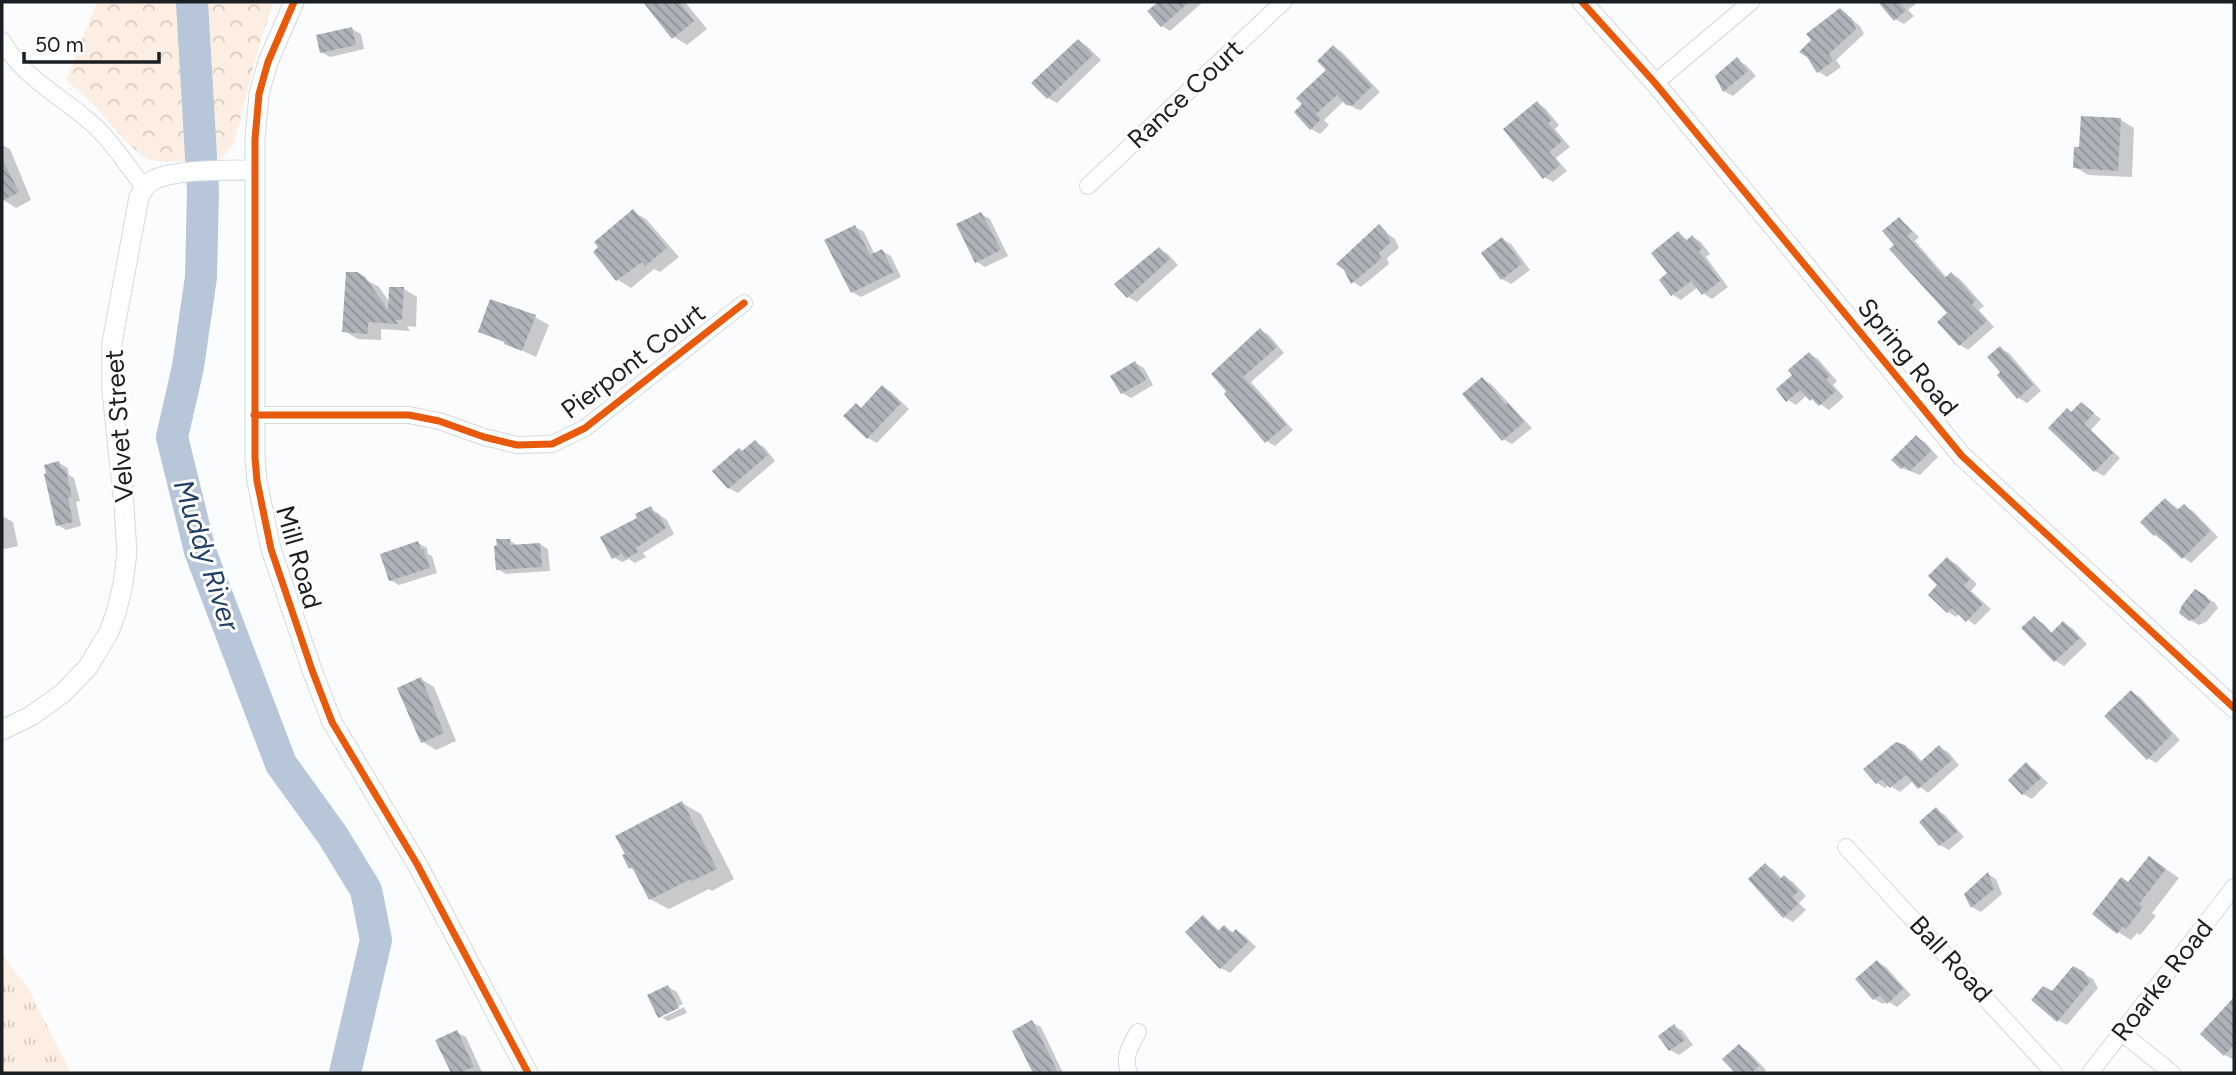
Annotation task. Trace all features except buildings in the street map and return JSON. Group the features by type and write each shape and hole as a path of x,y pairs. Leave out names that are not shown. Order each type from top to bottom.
{"street":[{"name":"Mill Road","path":"294,2 268,62 259,94 255,139 254,415 257,481 265,523 294,617 332,722 417,863 528,1073"},
{"name":"Rance Court","path":"1088,186 1283,2"},
{"name":"Spring Road","path":"1582,2 1655,83 1962,456 2234,708"},
{"path":"1655,83 1751,2"},
{"path":"2,40 7,50 42,85 90,121 145,187 153,180 182,174 255,170"},
{"name":"Velvet Street","path":"2,730 31,716 63,693 88,667 109,632 116,613 127,553 113,391 112,343 136,209 145,187"},
{"name":"Pierpont Court","path":"254,415 409,415 439,421 517,445 552,444 585,428 744,303"},
{"name":"Ball Road","path":"1846,847 2054,1073"},
{"name":"Roarke Road","path":"2090,1073 2234,887"},
{"path":"1129,1073 1128,1048 1138,1032"},
{"path":"2122,1033 2172,1073"}],"green space":[{"path":"97,2 274,2 258,49 234,144 221,158 167,162 146,159 66,80"},
{"path":"2,954 29,990 71,1073 2,1073"}],"waterway":[{"name":"Muddy River","path":"192,2 203,191 201,277 188,367 172,437 200,551 281,764 333,836 366,890 376,940 345,1073"}],"cycle path":[{"path":"294,2 268,62 259,94 255,139 255,458 271,549 332,722 417,864 528,1073"},
{"path":"1582,2 1655,83 1962,456 2234,708"},
{"path":"254,415 409,415 439,421 517,445 552,444 585,428 744,303"}]}
